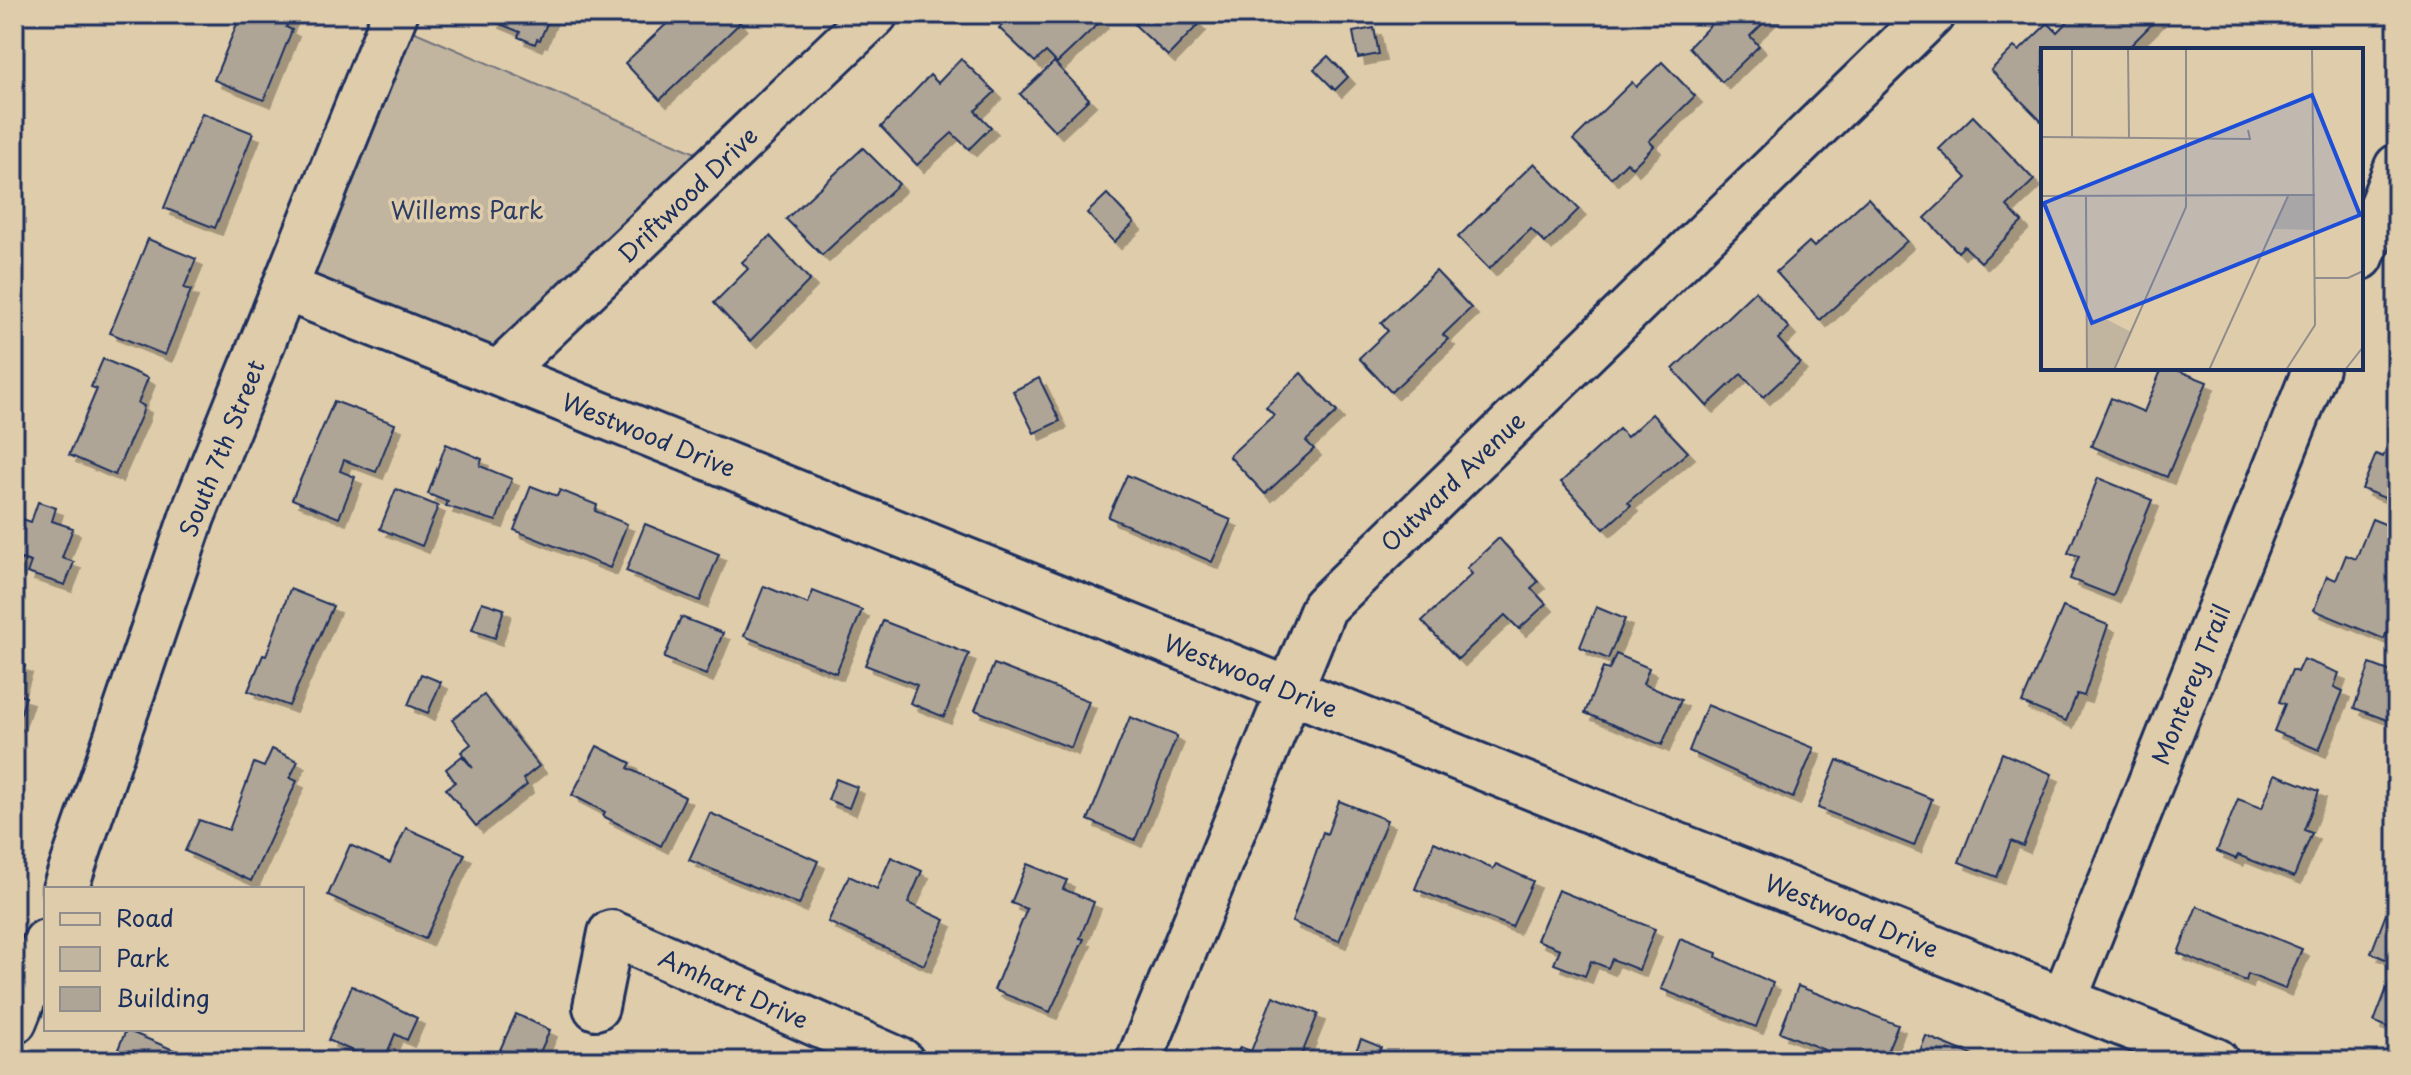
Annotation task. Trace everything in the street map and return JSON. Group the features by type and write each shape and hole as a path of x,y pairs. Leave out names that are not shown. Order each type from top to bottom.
{"street":[{"name":"South 7th Street","path":"66,887 192,517 395,14"},
{"name":"Driftwood Drive","path":"499,373 875,14"},
{"name":"Outward Avenue","path":"1139,1061 1287,689 1324,607 1932,14"},
{"path":"2363,252 2397,167"},
{"name":"Westwood Drive","path":"285,288 2216,1061"},
{"name":"Monterey Trail","path":"2064,1000 2315,370"},
{"name":"Amhart Drive","path":"596,1007 611,933 901,1061"},
{"path":"14,1021 44,947"}],"green space":[{"name":"Willems Park","path":"392,22 719,163 499,373 285,288"}],"building":[{"path":"241,14 292,14 286,27 292,30 264,100 214,80"},
{"path":"496,14 551,14 540,40 537,39 535,44 518,37 520,32 493,21"},
{"path":"677,14 732,14 740,23 660,100 625,63"},
{"path":"1013,14 1094,14 1101,21 1057,63 1046,52 1035,62 999,28"},
{"path":"1145,14 1188,14 1199,24 1168,56 1135,25"},
{"path":"1721,14 1773,14 1750,36 1759,46 1722,82 1689,47"},
{"path":"2075,14 2153,14 2157,19 2128,48 2041,48 2041,121 1991,70 2014,47 2019,51 2048,23 2057,32"},
{"path":"1374,28 1379,54 1358,58 1353,32"},
{"path":"1328,56 1348,77 1335,90 1314,69"},
{"path":"961,59 995,92 975,111 991,127 969,149 952,133 917,165 881,127 930,75 938,83"},
{"path":"1054,62 1089,99 1055,131 1020,94"},
{"path":"1662,62 1695,96 1649,141 1654,146 1632,168 1627,162 1611,178 1573,140 1632,82 1636,87"},
{"path":"202,113 253,133 215,228 164,208"},
{"path":"1973,116 2034,180 2007,206 2022,222 1981,262 1964,246 1958,252 1925,218 1967,178 1939,149"},
{"path":"863,148 899,184 822,255 786,219"},
{"path":"1534,163 1579,209 1545,243 1531,229 1489,269 1458,237"},
{"path":"1107,194 1134,223 1114,242 1087,213"},
{"path":"1868,198 1907,241 1820,320 1776,272 1809,242 1814,247"},
{"path":"770,236 810,280 750,341 714,303 748,269 742,262"},
{"path":"148,239 196,259 184,288 191,290 165,355 110,333"},
{"path":"1436,271 1471,308 1443,335 1448,339 1391,392 1359,358 1388,331 1381,323"},
{"path":"1755,291 1789,328 1778,339 1800,363 1763,397 1741,374 1707,406 1673,369"},
{"path":"103,359 148,378 138,403 144,406 142,414 115,475 69,455 97,389 91,387"},
{"path":"2161,370 2177,370 2207,382 2167,477 2091,446 2111,398 2144,412"},
{"path":"1301,373 1337,412 1306,441 1314,449 1265,494 1229,456 1274,415 1266,407"},
{"path":"1039,378 1060,421 1034,433 1013,391"},
{"path":"334,401 395,424 376,472 344,460 340,471 355,477 339,518 292,499"},
{"path":"1652,414 1688,452 1628,502 1631,505 1604,529 1561,482 1619,429 1627,437"},
{"path":"2397,421 2397,503 2362,489 2376,454 2383,457"},
{"path":"446,444 482,459 480,466 512,479 496,521 446,506 448,502 428,494"},
{"path":"1127,475 1231,520 1212,562 1108,517"},
{"path":"2098,478 2152,500 2113,596 2070,579 2079,556 2068,553"},
{"path":"531,486 557,496 560,490 597,505 595,511 627,524 610,568 514,530"},
{"path":"396,489 438,506 422,546 380,529"},
{"path":"38,502 56,508 52,521 73,528 62,558 74,562 65,585 27,573 31,562 21,559 17,570 14,569 14,516 31,522"},
{"path":"2372,519 2397,529 2397,606 2384,639 2314,610 2327,576 2336,580 2346,555 2356,559"},
{"path":"645,524 719,554 700,601 626,571"},
{"path":"1499,538 1538,582 1531,588 1546,604 1519,629 1505,615 1458,659 1422,621 1472,574 1467,568"},
{"path":"764,586 808,604 813,591 862,610 836,673 744,636"},
{"path":"290,589 333,606 289,706 248,691 263,655 266,656"},
{"path":"482,602 504,609 495,638 472,630"},
{"path":"1596,607 1625,619 1608,659 1580,647"},
{"path":"2063,607 2108,625 2084,696 2077,694 2066,721 2022,703"},
{"path":"681,617 723,633 706,675 664,658"},
{"path":"883,621 969,654 944,717 910,703 917,685 865,665"},
{"path":"1616,654 1649,668 1643,684 1681,700 1662,745 1585,713 1603,668 1609,670"},
{"path":"2303,659 2339,673 2334,687 2343,691 2319,750 2274,731 2285,704 2279,702 2292,670 2297,672"},
{"path":"14,662 25,666 16,694 26,697 17,724 14,723"},
{"path":"994,664 1089,701 1071,748 975,710"},
{"path":"2370,664 2397,674 2395,723 2354,708"},
{"path":"421,674 441,682 428,713 408,705"},
{"path":"484,695 539,766 523,779 527,785 476,826 446,789 455,782 446,769 462,756 473,768 461,752 471,744 452,720"},
{"path":"1707,705 1814,748 1793,798 1689,751"},
{"path":"1130,717 1177,736 1135,840 1088,820"},
{"path":"597,746 631,763 628,768 685,797 661,846 603,816 605,812 572,795"},
{"path":"272,749 298,761 290,778 297,781 251,881 185,851 199,820 229,830 254,763 264,767"},
{"path":"2002,753 2052,774 2023,846 2011,841 1997,877 1959,862"},
{"path":"1837,760 1932,799 1914,846 1818,808"},
{"path":"2275,774 2319,791 2304,830 2312,833 2294,877 2238,855 2236,859 2217,851 2238,799 2262,808"},
{"path":"836,779 857,787 849,808 828,800"},
{"path":"1339,801 1387,820 1339,941 1292,922 1323,832 1327,834"},
{"path":"710,813 818,861 799,905 689,860"},
{"path":"406,828 465,854 425,939 328,895 350,845 390,863"},
{"path":"1434,842 1493,869 1496,864 1533,881 1512,927 1415,889"},
{"path":"891,857 922,871 908,903 945,920 924,965 828,922 849,876 877,889"},
{"path":"1027,864 1067,880 1063,889 1094,902 1080,938 1084,939 1050,1012 994,990 1027,909 1011,903"},
{"path":"1558,890 1655,929 1639,970 1612,959 1608,968 1591,961 1585,976 1554,964 1560,949 1537,940"},
{"path":"2197,906 2302,949 2285,989 2248,974 2246,981 2178,953"},
{"path":"2386,914 2397,918 2397,964 2371,953"},
{"path":"1680,939 1717,953 1716,957 1773,983 1756,1027 1661,989"},
{"path":"2390,980 2397,983 2397,1031 2374,1022"},
{"path":"352,986 417,1018 407,1040 395,1034 384,1061 375,1061 328,1040"},
{"path":"1798,986 1898,1025 1883,1061 1828,1061 1832,1053 1780,1032"},
{"path":"1273,996 1318,1014 1299,1061 1234,1061 1240,1047 1251,1051"},
{"path":"516,1014 550,1030 536,1061 495,1061"},
{"path":"126,1031 181,1053 177,1061 113,1061"},
{"path":"1926,1036 1987,1061 1916,1061"},
{"path":"1361,1039 1381,1047 1376,1061 1346,1061 1348,1056 1353,1058"}]}
